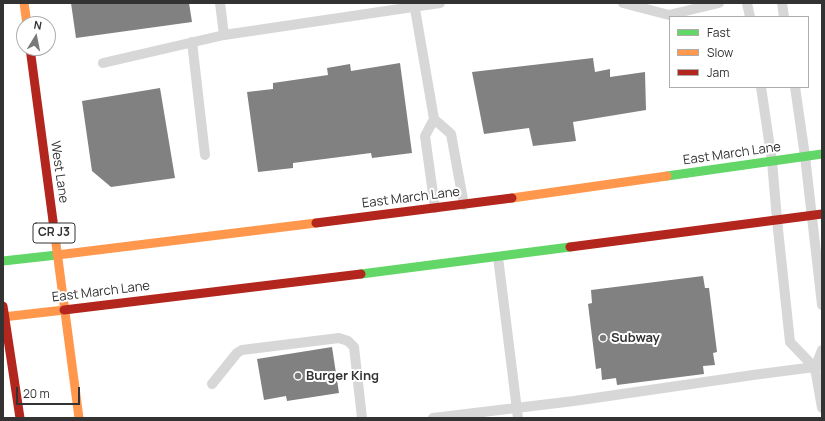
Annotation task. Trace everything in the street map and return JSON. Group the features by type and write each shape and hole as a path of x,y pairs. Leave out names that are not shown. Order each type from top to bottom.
{"main road":[{"path":"24,3 25,16"},
{"name":"West Lane","path":"31,56 79,418"},
{"name":"East March Lane","path":"3,261 464,205 822,154"},
{"name":"East March Lane","path":"4,317 498,257 822,214"},
{"path":"3,306 20,418"}],"lane":[{"path":"220,3 224,35"},
{"path":"103,63 224,35 414,4 440,3"},
{"path":"623,3 638,5 669,15 719,3"},
{"path":"748,3 750,16"},
{"path":"782,3 784,16"},
{"path":"414,4 434,119 425,136 435,208"},
{"path":"192,42 205,155"},
{"path":"761,88 772,161 790,342 818,367"},
{"path":"795,88 805,156 822,305"},
{"path":"434,119 451,134 464,205"},
{"path":"498,257 518,413"},
{"path":"212,384 237,353 242,350 339,338 348,342 354,347 362,418"},
{"path":"822,350 818,367 822,408"},
{"path":"433,418 518,413 753,375 818,367"}],"building":[{"path":"71,3 189,3 192,22 76,38"},
{"path":"593,58 595,72 610,69 610,77 645,72 646,110 573,122 576,141 533,146 529,128 484,134 472,72"},
{"path":"400,63 412,153 372,158 371,153 293,163 293,168 258,172 247,92 273,89 273,83 328,75 327,68 350,64 351,71"},
{"path":"160,88 175,178 111,187 92,171 82,101"},
{"path":"703,276 705,288 709,288 717,352 713,353 715,365 703,366 704,374 617,385 616,378 602,380 601,368 596,369 588,304 592,303 591,290"},
{"name":"Burger King","path":"332,347 339,393 287,401 286,396 264,400 257,359"}],"traffic: fast":[{"path":"667,176 822,154"},
{"path":"361,274 570,247"},
{"path":"3,261 57,255"}],"traffic: slow":[{"path":"24,3 26,16"},
{"path":"512,198 667,176"},
{"path":"53,221 79,418"},
{"path":"57,255 316,223"},
{"path":"3,317 64,310"}],"traffic: jam":[{"path":"31,56 53,221"},
{"path":"316,223 512,198"},
{"path":"570,247 822,214"},
{"path":"64,310 361,274"},
{"path":"3,306 20,418"}],"place":[{"name":"Subway","path":"603,338"},
{"name":"Burger King","path":"298,376"}]}
